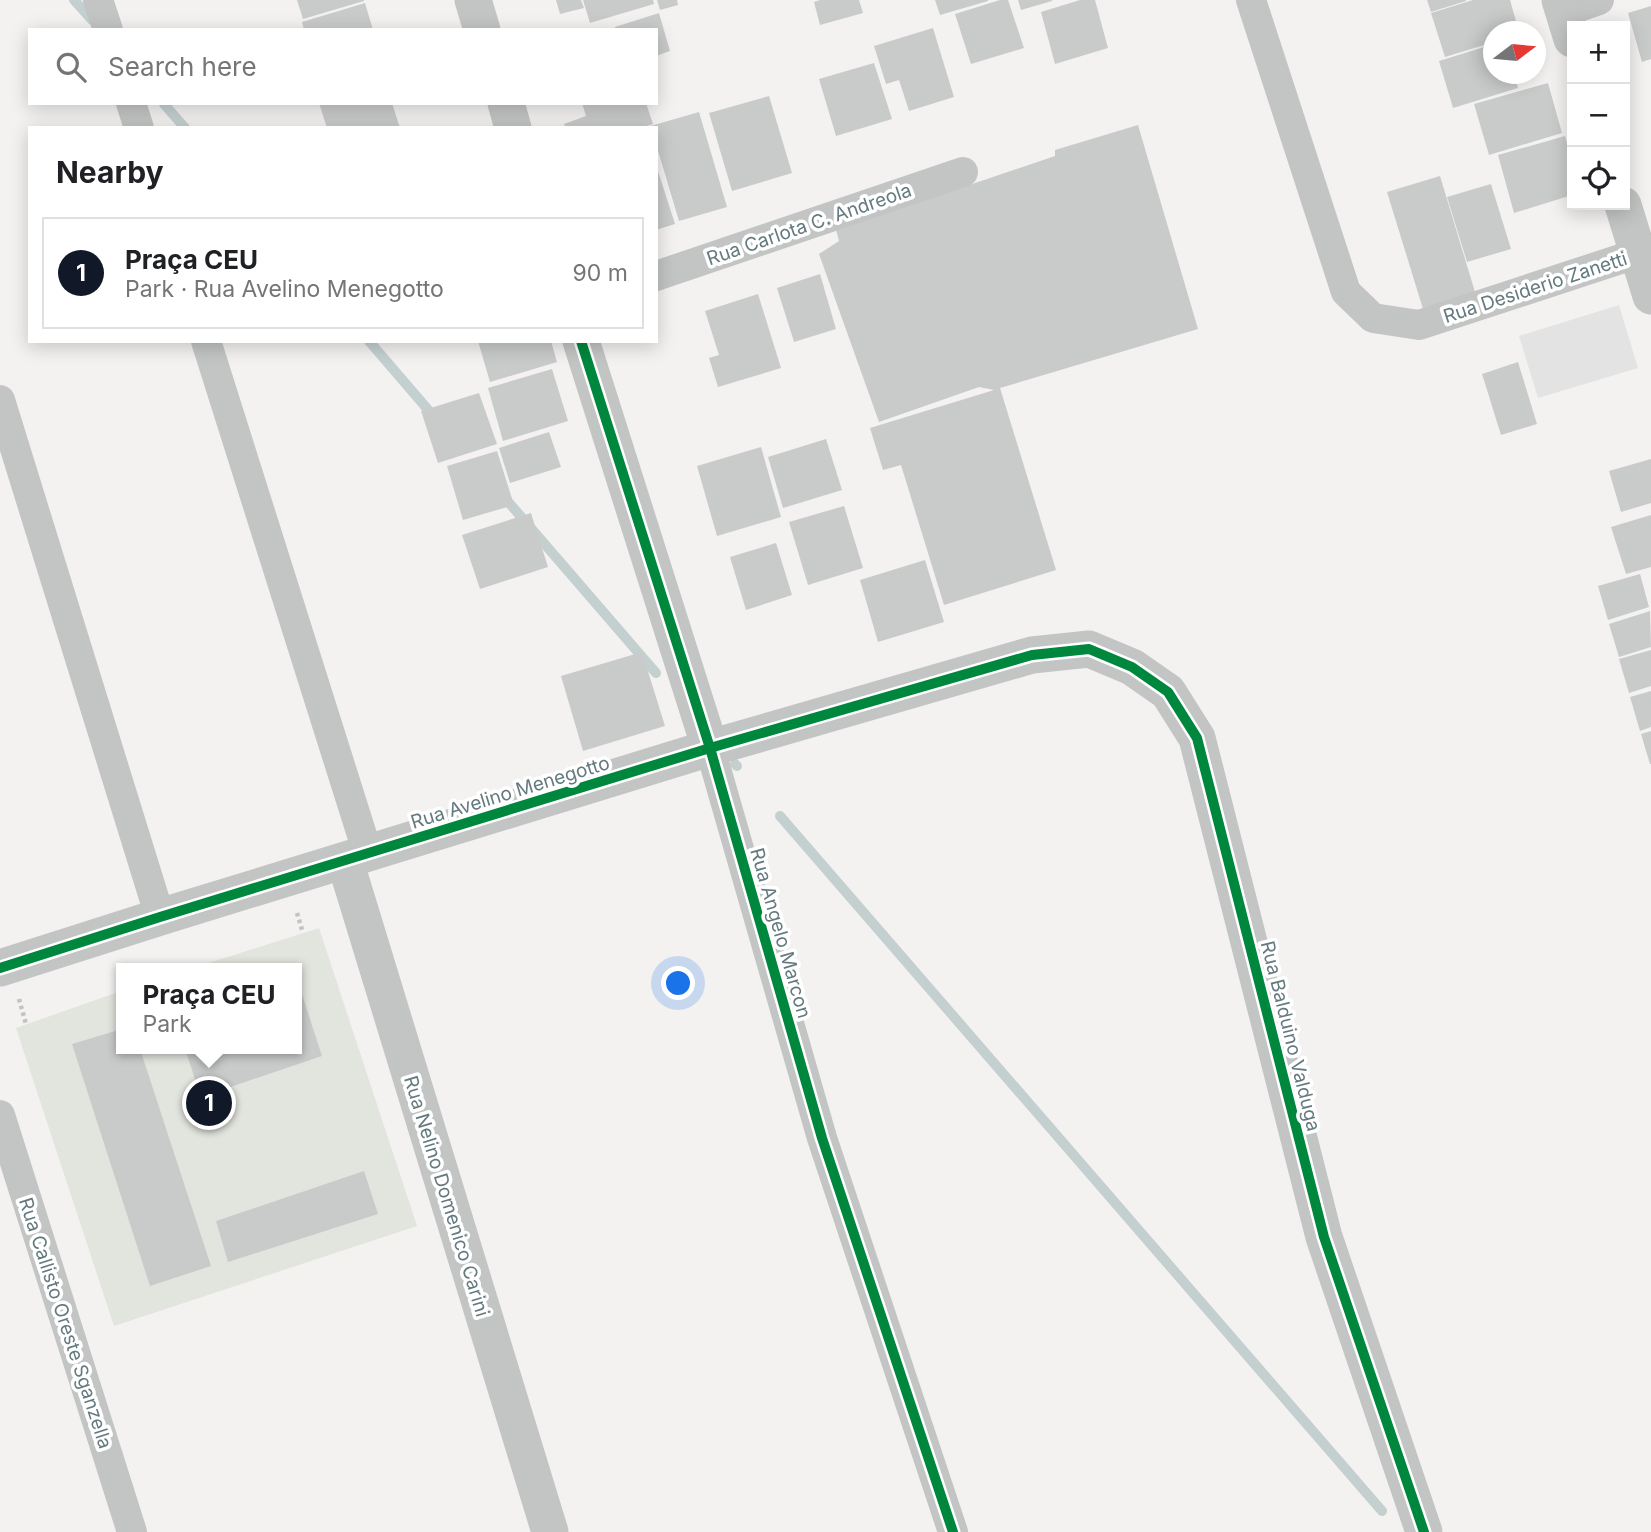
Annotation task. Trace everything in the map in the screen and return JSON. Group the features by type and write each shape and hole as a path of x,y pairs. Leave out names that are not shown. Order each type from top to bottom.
{"street":[{"path":"98,0 106,28"},
{"path":"473,0 481,28"},
{"name":"Rua Desiderio Zanetti","path":"1251,0 1346,292 1373,318 1419,325 1644,252"},
{"path":"1565,17 1599,0"},
{"path":"132,105 138,126"},
{"path":"507,105 512,126"},
{"name":"Rua Carlota C. Andreola","path":"658,275 963,172"},
{"path":"1625,210 1644,252 1651,296"},
{"path":"207,343 356,857"},
{"name":"Rua Angelo Marcon","path":"582,343 710,748 822,1138 953,1532"},
{"path":"0,400 160,917"},
{"name":"Rua Balduino Valduga","path":"1032,655 1089,649 1132,667 1168,692 1197,738 1324,1237 1424,1532"},
{"name":"Rua Avelino Menegotto","path":"0,968 710,748 1032,655"},
{"name":"Rua Nelino Domenico Carini","path":"356,857 550,1532"},
{"name":"Rua Callisto Oreste Sganzella","path":"0,1115 132,1532"}],"shaded area":[{"path":"1619,305 1638,368 1538,398 1519,336"},
{"path":"319,928 417,1226 114,1326 16,1028 116,993 116,1054 302,1054 302,963 209,963"}],"building":[{"path":"297,0 364,0 364,1 303,19"},
{"path":"556,0 581,0 584,8 560,14"},
{"path":"583,0 653,0 654,4 590,23"},
{"path":"657,0 677,0 678,5 660,10"},
{"path":"859,0 863,13 820,25 814,2"},
{"path":"935,0 988,0 988,1 940,15"},
{"path":"1008,0 1024,48 971,64 955,14"},
{"path":"1018,0 1052,0 1052,1 1021,10"},
{"path":"1080,0 1095,0 1108,48 1055,64 1041,12"},
{"path":"1427,0 1466,0 1466,1 1431,12"},
{"path":"1473,0 1510,0 1516,21 1483,21 1483,45 1445,57 1431,13"},
{"path":"365,3 372,28 304,28 302,22"},
{"path":"1651,6 1651,59 1642,62 1628,13"},
{"path":"659,13 670,51 658,55 658,28 615,27"},
{"path":"933,28 954,97 909,111 899,80 886,84 874,46"},
{"path":"1483,47 1483,84 1517,84 1518,88 1453,108 1439,61"},
{"path":"874,63 892,119 836,136 819,79"},
{"path":"1546,84 1562,133 1489,155 1474,104"},
{"path":"769,96 792,173 732,191 709,113"},
{"path":"320,105 393,105 399,126 326,126"},
{"path":"583,105 647,105 653,124 564,126 586,116"},
{"path":"699,112 727,207 679,221 658,151 658,126 650,126"},
{"path":"1138,125 1198,329 1000,388 1056,570 944,605 901,465 883,470 870,428 994,390 979,387 879,422 819,254 839,241 836,230 1055,156 1055,150"},
{"path":"1565,136 1567,197 1514,213 1498,155"},
{"path":"658,171 675,224 658,229"},
{"path":"1440,176 1475,292 1423,309 1387,192"},
{"path":"1491,184 1511,249 1467,262 1447,197"},
{"path":"820,274 836,329 794,342 777,288"},
{"path":"758,294 781,368 718,387 709,358 719,355 705,311"},
{"path":"479,343 552,343 557,362 490,382"},
{"path":"1518,362 1537,424 1501,435 1482,374"},
{"path":"552,369 568,421 503,441 488,388"},
{"path":"479,393 497,444 438,463 421,411"},
{"path":"549,432 561,467 510,483 499,448"},
{"path":"826,439 842,490 783,508 768,457"},
{"path":"761,447 781,517 717,536 697,466"},
{"path":"497,451 514,505 463,520 447,466"},
{"path":"1651,459 1651,503 1621,512 1609,471"},
{"path":"844,506 863,568 808,585 789,522"},
{"path":"531,513 548,567 480,589 462,535"},
{"path":"1651,515 1651,567 1626,574 1611,527"},
{"path":"776,543 792,595 746,610 730,557"},
{"path":"925,560 944,622 878,642 860,580"},
{"path":"1640,574 1649,607 1608,620 1598,586"},
{"path":"1650,611 1651,647 1619,657 1609,624"},
{"path":"1651,650 1651,686 1629,693 1619,659"},
{"path":"642,652 665,726 583,751 561,676"},
{"path":"1651,691 1651,727 1640,731 1630,697"},
{"path":"1651,731 1651,764 1650,764 1641,734"},
{"path":"302,994 322,1056 201,1097 187,1054 302,1054"},
{"path":"116,1031 116,1054 142,1054 211,1266 150,1286 72,1044"},
{"path":"364,1171 378,1214 228,1262 216,1221"}],"waterway":[{"path":"74,0 92,20"},
{"path":"165,105 183,126"},
{"path":"371,343 436,419"},
{"path":"504,497 656,673"},
{"path":"780,816 1382,1511"}],"cycle path":[{"path":"582,343 710,748 822,1138 953,1532"},
{"path":"0,968 710,748 1032,655 1089,649 1132,667 1168,692 1197,738 1324,1237 1424,1532"}],"place":[{"name":"Praça CEU","path":"209,1103"}]}
